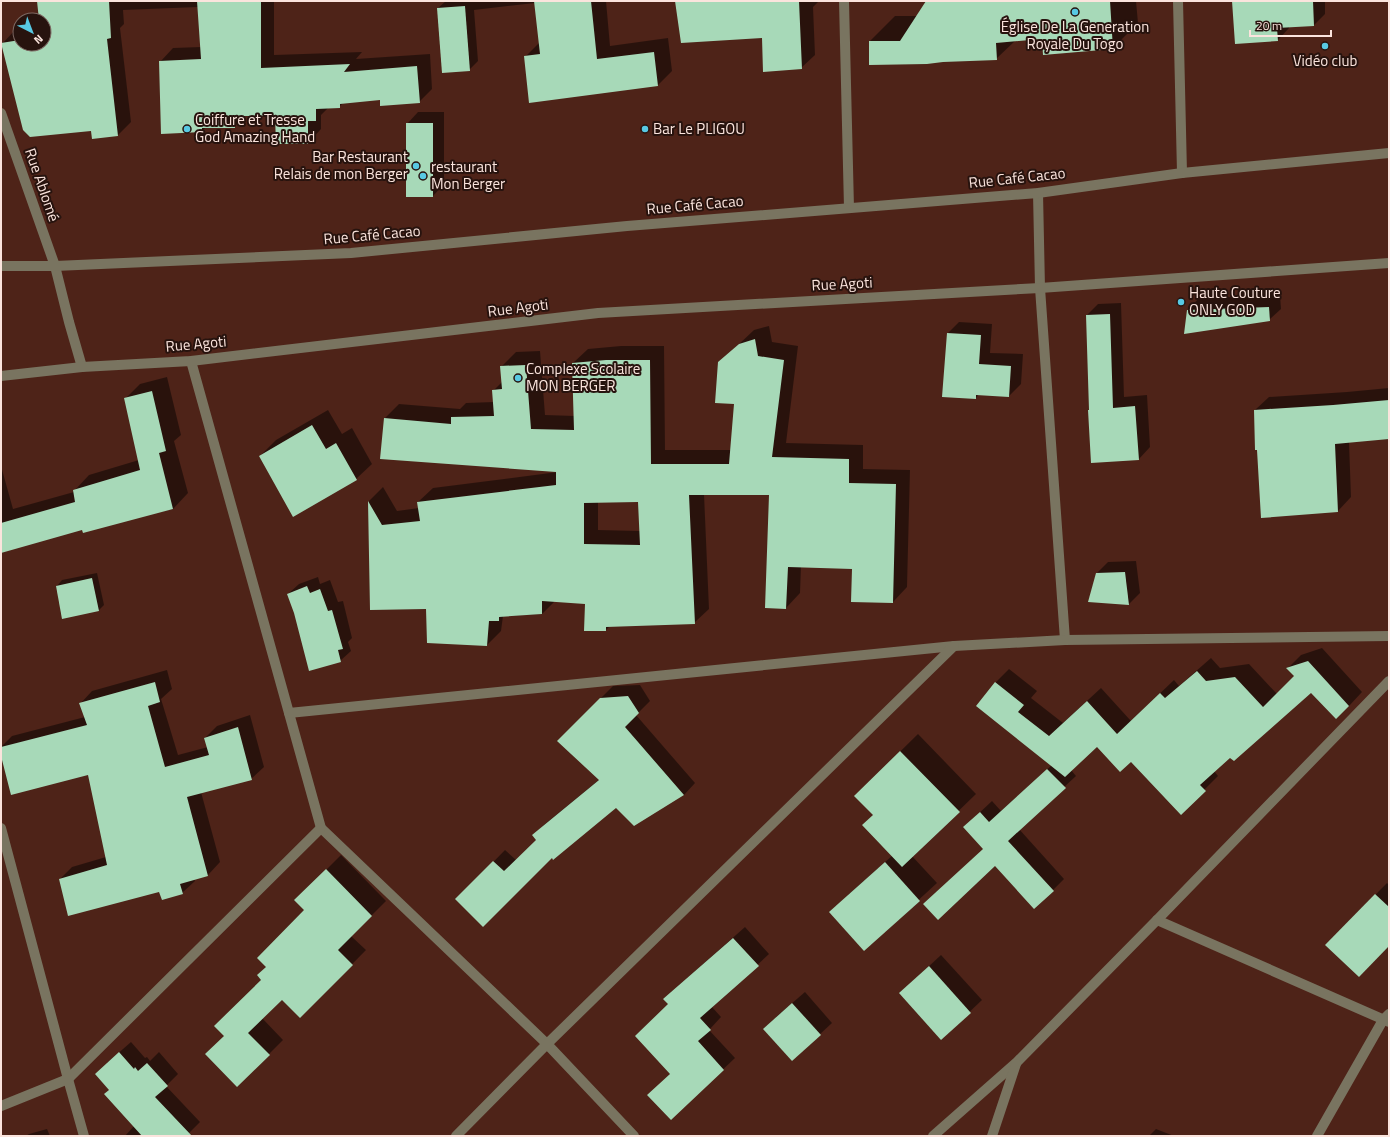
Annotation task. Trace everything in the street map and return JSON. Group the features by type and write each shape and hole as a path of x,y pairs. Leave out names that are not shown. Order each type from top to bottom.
{"street":[{"path":"844,1 849,208"},
{"path":"1178,1 1182,173"},
{"name":"Rue Ablomé","path":"1,113 55,266 82,367"},
{"name":"Rue Café Cacao","path":"1,266 55,266 351,253 627,226 1038,193 1182,173 1389,153"},
{"path":"1038,193 1040,288 1065,640"},
{"name":"Rue Agoti","path":"1,376 82,367 191,360 598,313 1040,288 1389,263"},
{"path":"191,360 321,828 547,1044 634,1136"},
{"path":"289,713 954,646 1065,640 1389,636"},
{"path":"456,1136 547,1044 954,646"},
{"path":"933,1136 1017,1062 1389,681"},
{"path":"1,828 84,1136"},
{"path":"1,1106 68,1079 321,828"},
{"path":"1157,920 1387,1018 1317,1136"},
{"path":"992,1136 1017,1062"}],"building":[{"path":"37,1 109,1 111,38 107,39 118,136 92,139 91,131 30,137 23,130 1,43 12,41 12,52 52,52 52,12 38,12"},
{"path":"197,1 261,1 261,68 350,64 344,72 417,66 420,103 380,106 380,100 340,104 340,108 316,109 316,121 308,121 308,144 276,144 275,116 234,116 235,128 202,128 202,132 161,134 159,61 201,59"},
{"path":"534,1 591,1 597,59 654,52 658,86 529,103 524,56 540,54"},
{"path":"675,1 799,1 802,69 763,72 762,38 681,43"},
{"path":"926,1 1110,1 1113,49 1043,55 1042,39 996,43 997,60 927,64 869,65 869,41 900,41"},
{"path":"1232,1 1313,1 1314,26 1277,28 1278,41 1235,44"},
{"path":"465,6 470,71 442,73 437,8"},
{"path":"406,123 433,123 433,197 406,197"},
{"path":"1269,307 1270,321 1184,334 1187,310"},
{"path":"1110,314 1113,408 1135,406 1139,460 1091,463 1088,410 1086,315"},
{"path":"947,333 981,335 979,364 1011,366 1009,397 976,395 976,399 942,397"},
{"path":"755,339 758,356 784,360 772,457 849,459 849,483 896,484 893,603 851,602 852,569 788,567 786,609 765,608 769,495 689,495 695,624 606,627 606,631 584,631 585,604 542,601 542,614 499,617 499,621 489,621 487,646 427,643 426,609 370,610 368,501 382,525 420,521 417,502 556,485 556,472 380,459 384,418 451,424 451,417 494,416 492,390 502,389 500,366 526,365 531,429 574,430 572,363 606,360 650,360 651,464 729,464 734,404 715,403 718,362 739,344","holes":["638,502 640,545 584,544 584,503"]},
{"path":"152,391 166,451 159,453 173,509 83,533 82,530 1,553 1,523 75,502 73,490 140,470 124,398"},
{"path":"1389,400 1389,439 1335,444 1338,512 1261,518 1257,450 1255,450 1254,410"},
{"path":"312,425 326,449 336,443 357,480 293,517 259,456"},
{"path":"1125,572 1129,605 1088,602 1096,573"},
{"path":"92,578 99,611 62,619 56,586"},
{"path":"307,586 310,593 320,589 328,611 332,610 343,649 338,650 341,662 309,671 294,613 287,594"},
{"path":"1308,661 1349,706 1336,719 1311,693 1234,761 1230,758 1200,785 1206,791 1181,815 1131,762 1120,772 1097,747 1065,777 976,706 995,682 1024,705 1018,712 1049,736 1087,701 1117,734 1160,693 1165,698 1197,671 1206,681 1235,677 1263,707 1294,676 1286,668"},
{"path":"155,682 160,702 148,706 165,767 209,755 204,738 238,727 252,780 187,797 208,876 180,884 183,894 162,900 159,892 68,916 59,879 107,865 88,775 11,795 1,756 1,747 87,725 79,703"},
{"path":"628,696 639,713 625,727 684,795 634,826 616,808 553,860 552,858 483,927 455,899 493,861 504,871 536,840 532,835 599,780 557,741 600,698"},
{"path":"900,751 960,812 902,867 862,825 873,815 854,796"},
{"path":"1047,769 1066,788 1008,841 1054,891 1034,909 995,866 938,920 923,904 983,849 963,827 980,812 989,822"},
{"path":"885,862 920,901 864,951 829,912"},
{"path":"326,869 372,916 338,950 353,965 300,1018 282,1000 248,1033 270,1055 237,1087 205,1054 224,1036 214,1026 261,980 257,975 266,967 257,958 304,910 294,900"},
{"path":"1375,894 1389,907 1389,946 1359,977 1325,945"},
{"path":"733,938 759,966 700,1018 711,1030 698,1041 724,1070 671,1120 647,1095 670,1074 635,1036 668,1004 663,999"},
{"path":"929,966 971,1013 941,1040 899,993"},
{"path":"792,1003 821,1035 792,1061 763,1029"},
{"path":"119,1052 134,1069 135,1067 138,1071 147,1063 168,1086 155,1097 192,1136 142,1136 104,1094 109,1090 95,1074"}],"place":[{"name":"Église De La Generation Royale Du Togo","path":"1075,12"},
{"name":"Vidéo club","path":"1325,46"},
{"name":"Coiffure et Tresse God Amazing Hand","path":"187,129"},
{"name":"Bar Le PLIGOU","path":"645,129"},
{"name":"Bar Restaurant Relais de mon Berger","path":"416,166"},
{"name":"restaurant Mon Berger","path":"423,176"},
{"name":"Haute Couture ONLY GOD","path":"1181,302"},
{"name":"Complexe Scolaire MON BERGER","path":"518,378"}]}
